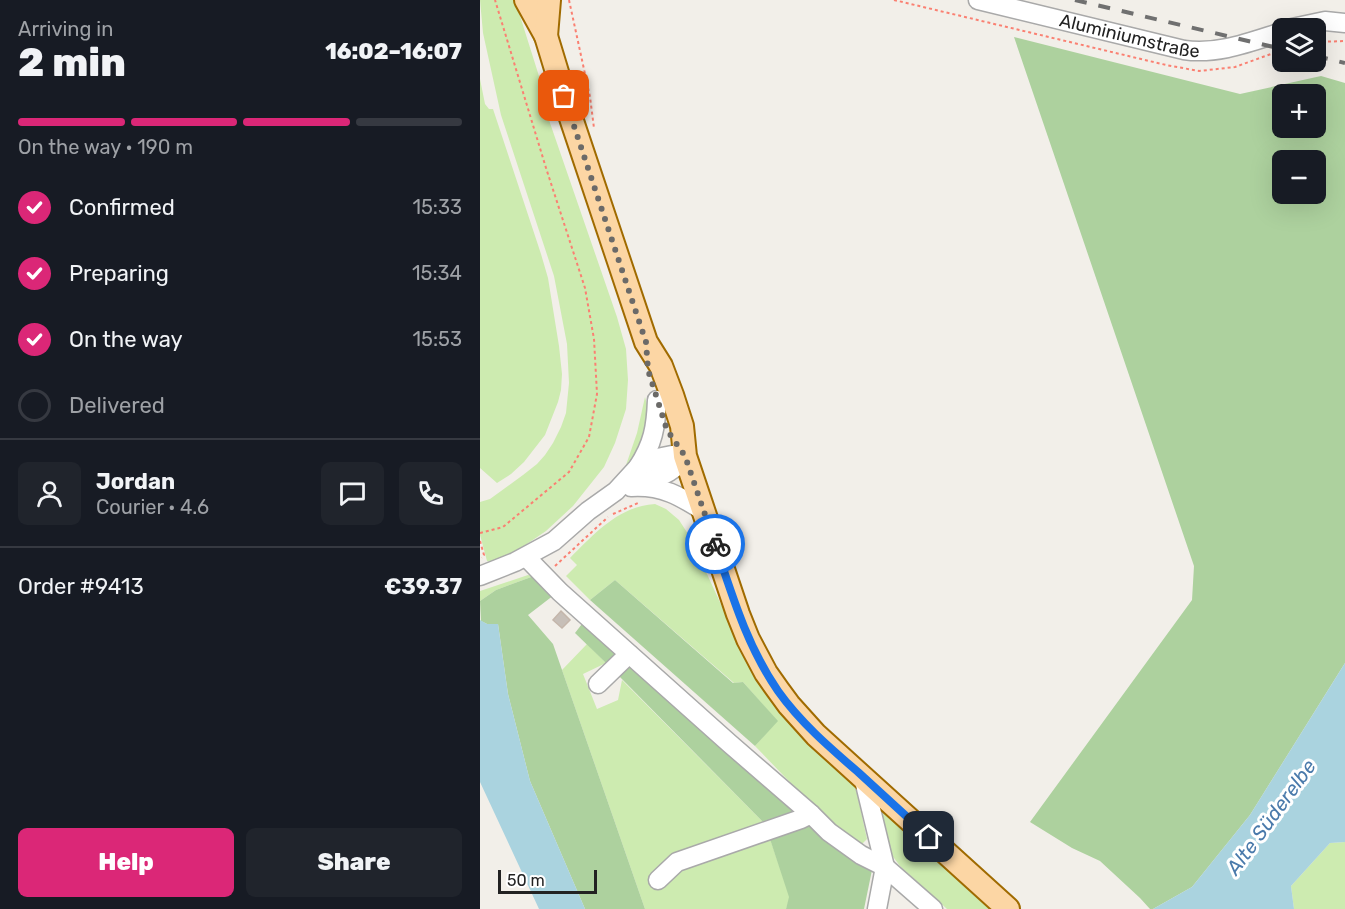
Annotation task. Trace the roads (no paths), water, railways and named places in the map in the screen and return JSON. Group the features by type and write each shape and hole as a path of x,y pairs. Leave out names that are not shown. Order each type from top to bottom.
{"main road":[{"path":"526,0 546,36 646,342 661,366 682,426 685,456 738,614 766,673 816,735 1008,909"},
{"path":"546,36 549,0"},
{"path":"646,342 648,370 667,430 685,456"}],"street":[{"name":"Aluminiumstraße","path":"978,0 1200,52 1217,51 1272,35"},
{"path":"1326,21 1345,23"},
{"path":"624,489 648,453 655,426 657,400"},
{"path":"482,569 532,563 588,511 624,489 670,472 680,464 685,456 662,457 638,467"},
{"path":"624,489 644,486 662,489 683,498 705,512"},
{"path":"532,563 560,592 829,832 861,855 885,867 933,909"},
{"path":"598,684 629,654"},
{"path":"862,776 885,867 877,909"},
{"path":"658,880 677,862 811,814"}],"water":[{"path":"480,620 487,624 498,624 508,694 530,781 585,909 539,909 480,782"},
{"name":"Alte Süderelbe","path":"1345,663 1345,842 1330,843 1291,886 1294,909 1153,909 1192,887 1250,815"}],"railway":[{"path":"1075,0 1272,47"},
{"path":"1326,58 1345,63"}]}
